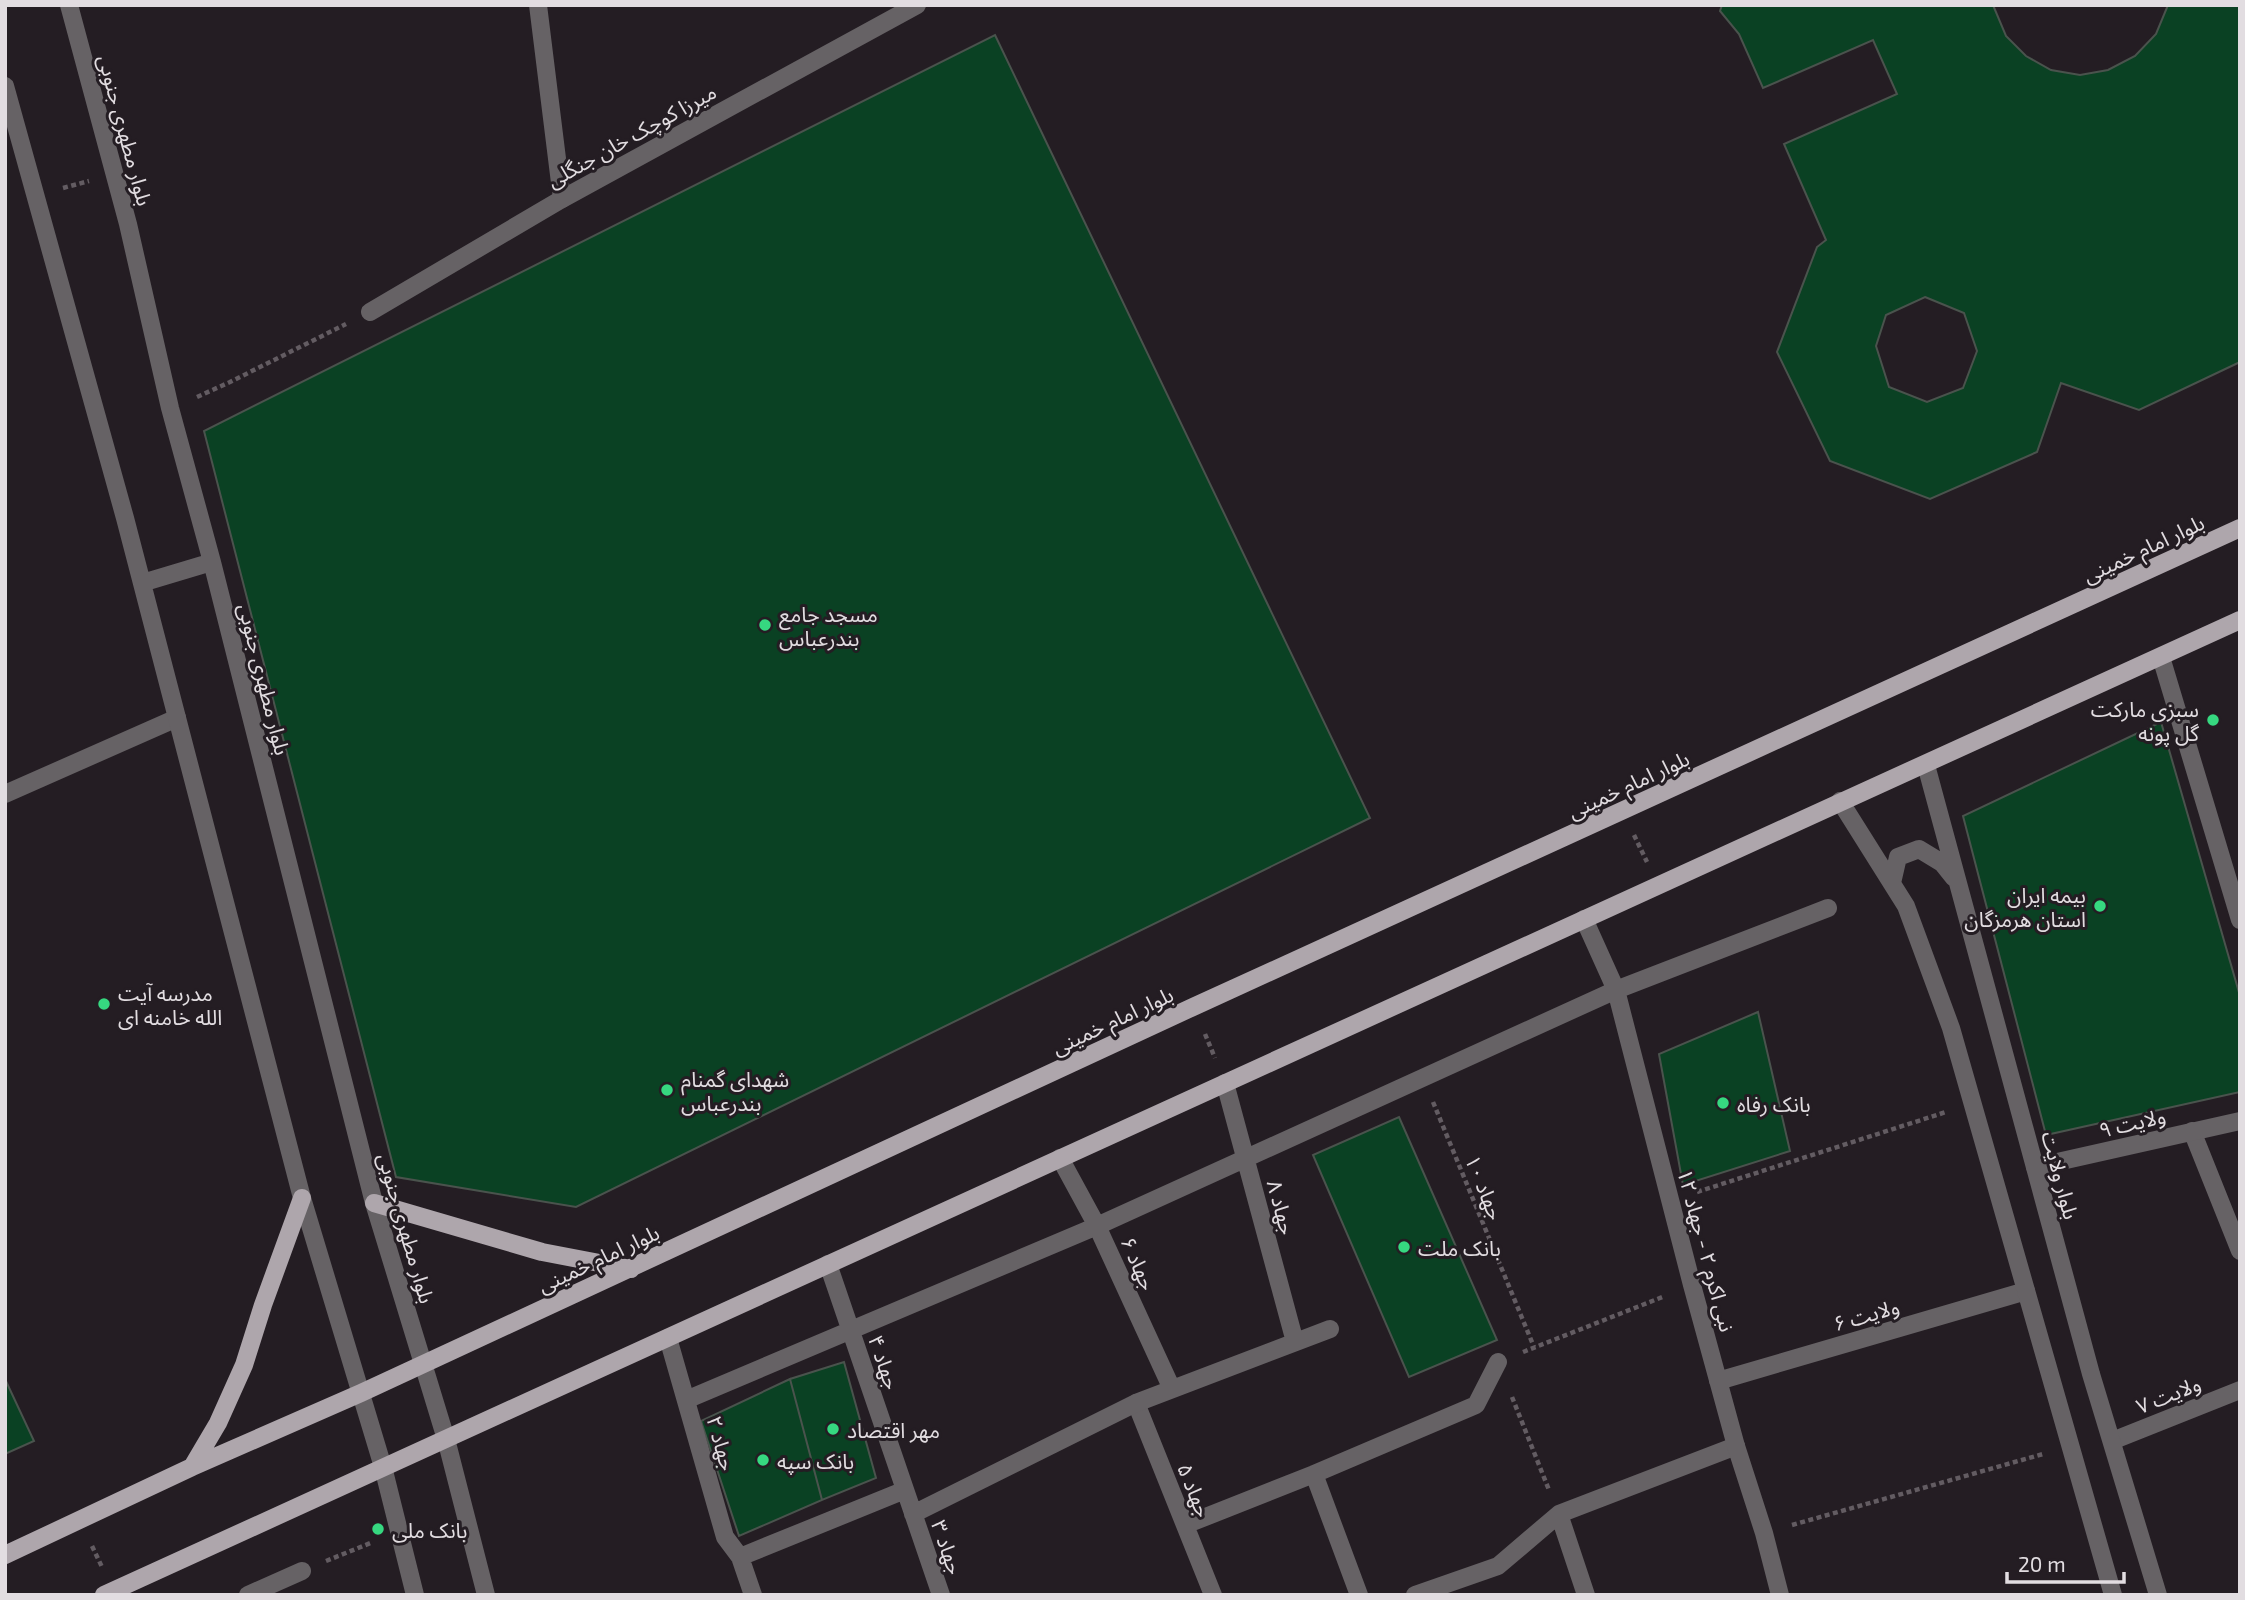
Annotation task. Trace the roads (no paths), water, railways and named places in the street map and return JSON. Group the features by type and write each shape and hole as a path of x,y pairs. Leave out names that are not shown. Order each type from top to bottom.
{"main road":[{"name":"بلوار امام خمینی","path":"5,1555 2240,528"},
{"path":"109,1592 2240,620"},
{"path":"192,1467 218,1423 244,1365 302,1198"},
{"path":"374,1203 542,1252 631,1269"}],"street":[{"name":"بلوار مطهری جنوبی","path":"69,5 134,251 170,408 212,562 374,1203 446,1439"},
{"path":"538,5 562,199"},
{"name":"میرزا کوچک خان جنگلی","path":"370,312 562,199 917,5"},
{"path":"5,86 142,583 302,1198 383,1467 415,1595"},
{"path":"142,583 212,562"},
{"path":"2161,657 2240,920"},
{"path":"5,794 177,718"},
{"name":"بلوار ولایت","path":"1926,765 2091,1374 2158,1595"},
{"path":"1840,801 1906,906 1951,1028 2113,1595"},
{"path":"1892,883 1898,857 1919,849 1942,863 1958,884"},
{"path":"686,1400 1097,1226 1616,990 1828,908"},
{"name":"نبی اکرم ۲ - جهاد ۱۲","path":"1584,919 1616,990 1718,1381 1780,1595"},
{"name":"جهاد ۸","path":"1225,1083 1294,1342"},
{"name":"ولایت ۹","path":"2035,1167 2240,1121"},
{"path":"2192,1132 2240,1251"},
{"name":"جهاد ۶","path":"1060,1158 1097,1226 1171,1389"},
{"name":"جهاد ۴","path":"828,1265 913,1514"},
{"name":"ولایت ۶","path":"1718,1381 2026,1291"},
{"path":"913,1514 1136,1403 1330,1329"},
{"name":"جهاد ۲","path":"667,1338 725,1537 740,1558 753,1595"},
{"path":"1185,1525 1476,1405 1498,1362"},
{"name":"ولایت ۷","path":"2112,1441 2240,1390"},
{"name":"جهاد ۵","path":"1136,1403 1213,1595"},
{"path":"446,1439 486,1595"},
{"path":"1415,1595 1498,1566 1559,1514 1736,1446"},
{"path":"1314,1474 1359,1595"},
{"path":"740,1558 905,1490"},
{"name":"جهاد ۳","path":"913,1514 941,1595"},
{"path":"1559,1514 1586,1595"},
{"path":"248,1595 302,1571"}],"place":[{"name":"مسجد جامع بندرعباس","path":"765,625"},
{"name":"سبزی مارکت گل پونه","path":"2213,720"},
{"name":"بیمه ایران استان هرمزگان","path":"2100,906"},
{"name":"مدرسه آیت الله خامنه ای","path":"104,1004"},
{"name":"شهدای گمنام بندرعباس","path":"667,1090"},
{"name":"بانک رفاه","path":"1723,1103"},
{"name":"بانک ملت","path":"1404,1247"},
{"name":"مهر اقتصاد","path":"833,1429"},
{"name":"بانک سپه","path":"763,1460"},
{"name":"بانک ملی","path":"378,1529"}]}
